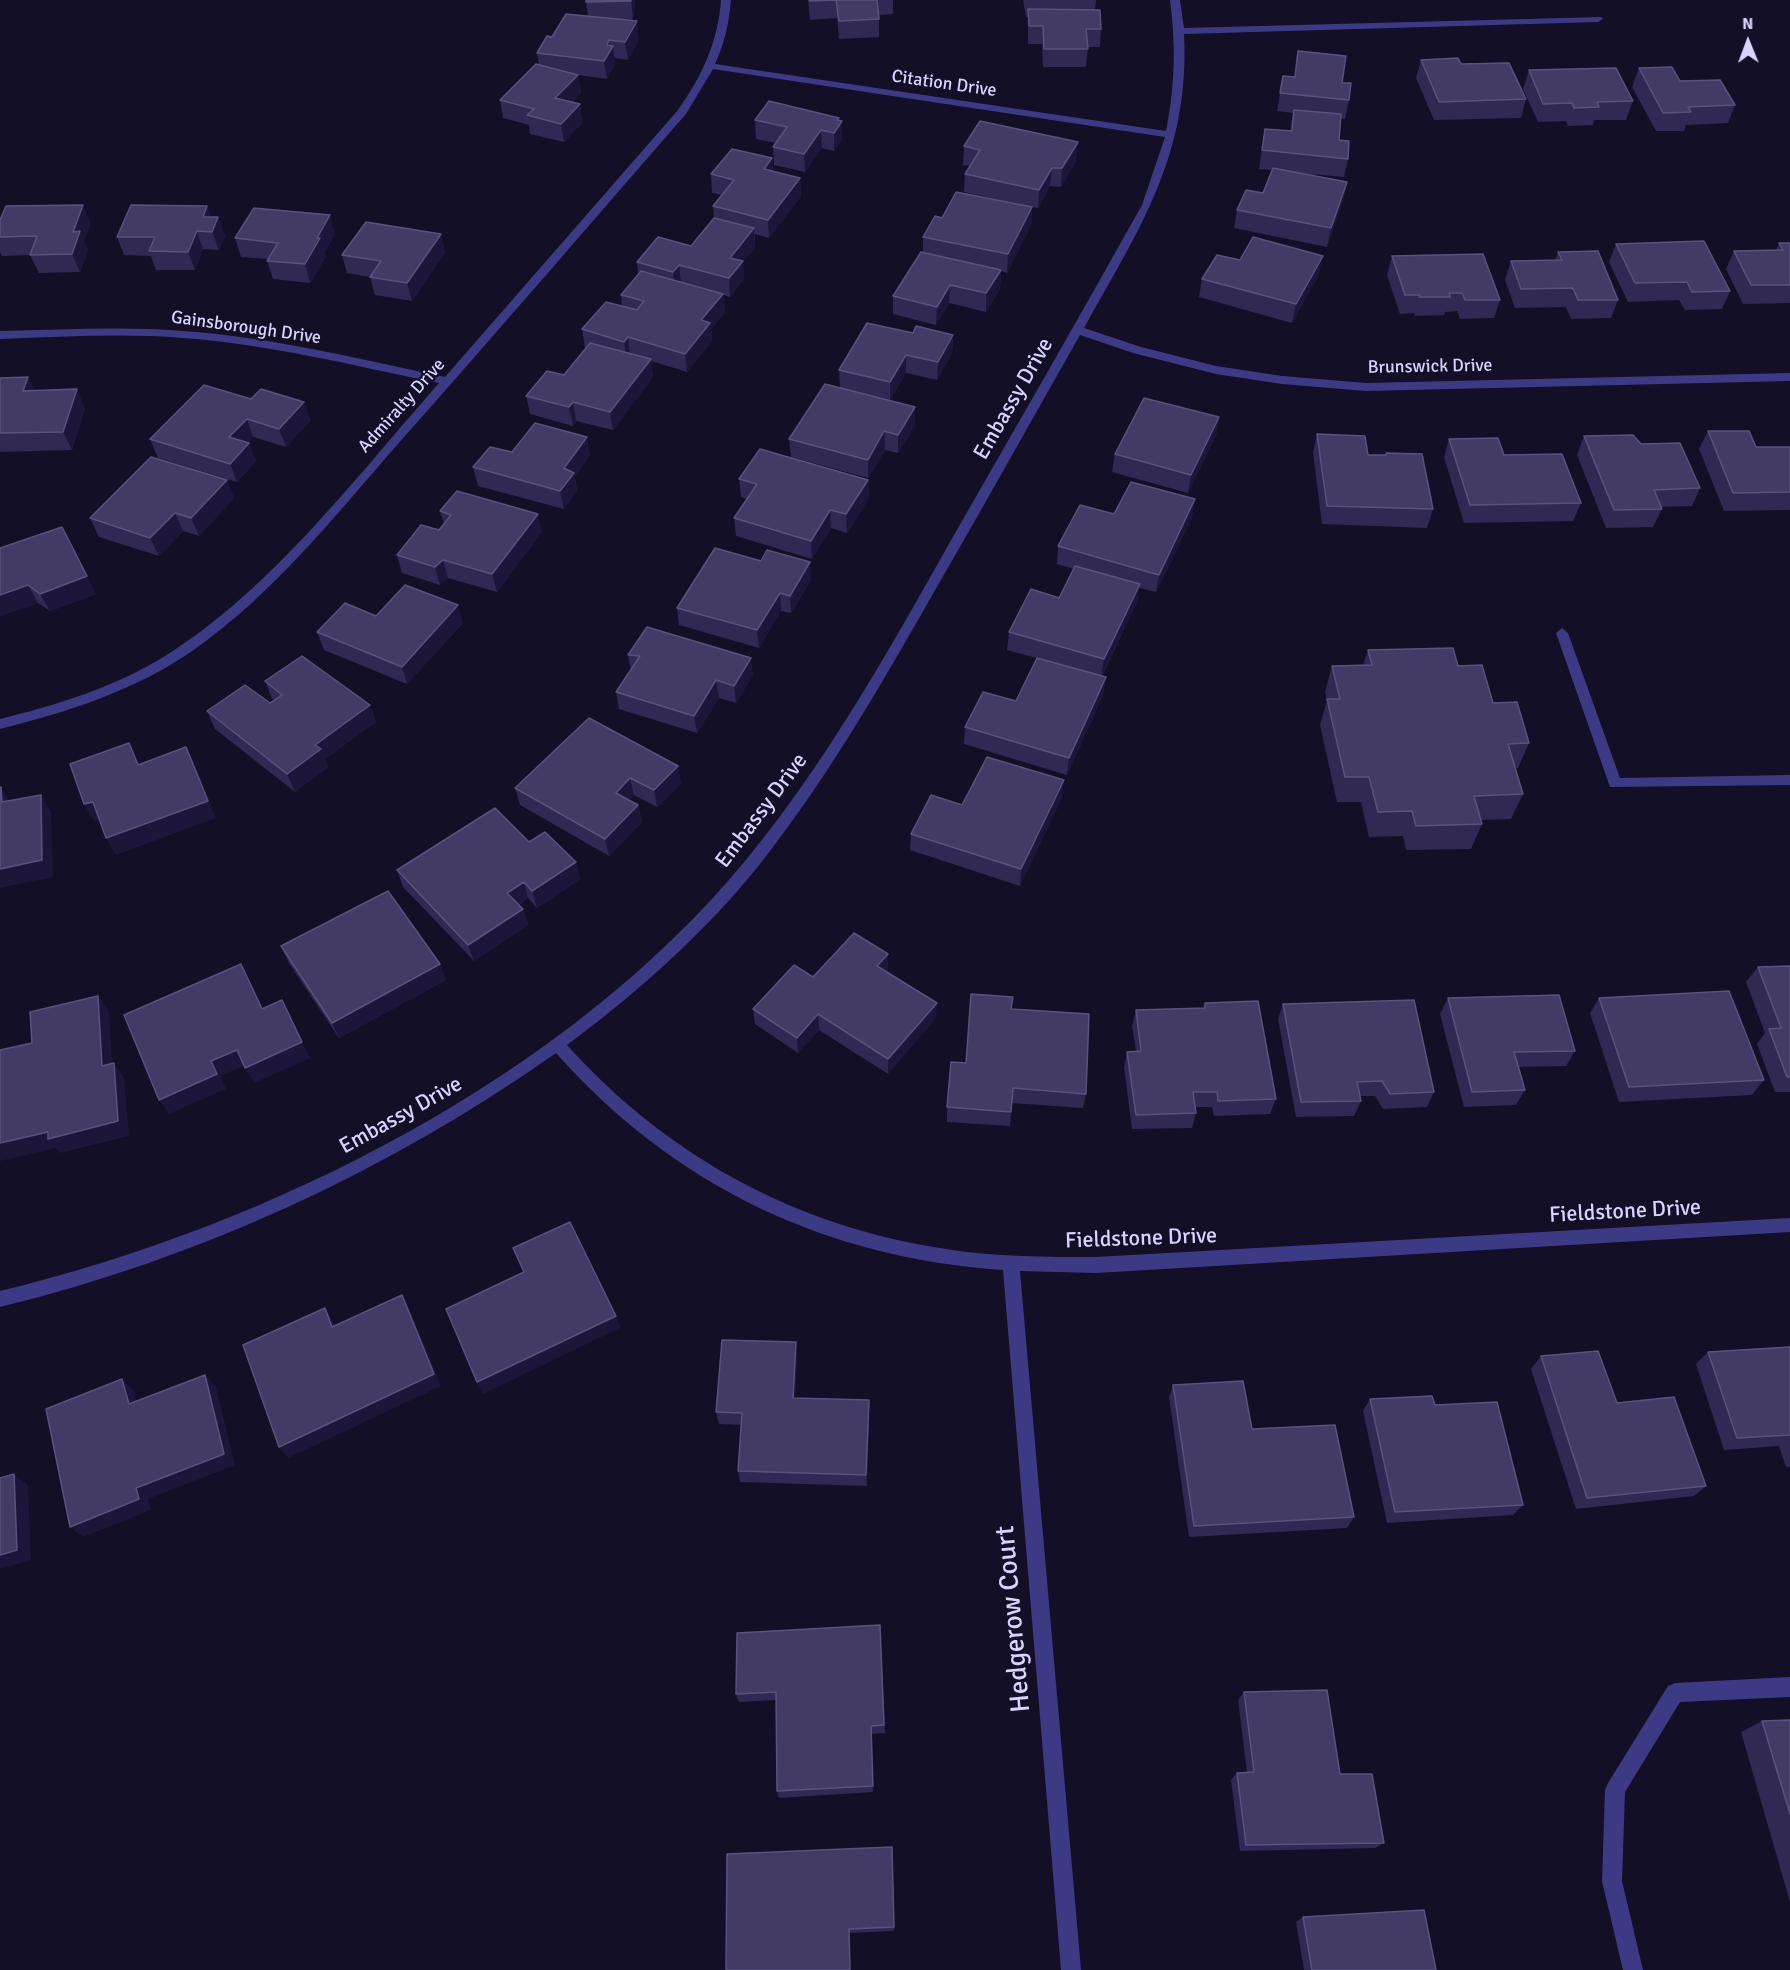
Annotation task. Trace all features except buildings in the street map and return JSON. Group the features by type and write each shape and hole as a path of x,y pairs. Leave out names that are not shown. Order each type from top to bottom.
{"street":[{"name":"Admiralty Drive","path":"0,724 38,715 96,695 188,648 231,616 281,568 448,381 681,112 711,66 719,42 726,0"},
{"name":"Embassy Drive","path":"0,1299 140,1260 229,1226 315,1188 395,1146 471,1102 557,1044 646,972 717,904 753,861 810,783 888,661 1147,205 1162,171 1172,135 1181,70 1181,31 1175,0"},
{"path":"1181,31 1598,19"},
{"name":"Citation Drive","path":"711,66 1172,135"},
{"name":"Brunswick Drive","path":"1077,330 1137,350 1216,370 1282,380 1366,387 1790,377"},
{"name":"Gainsborough Drive","path":"0,335 139,332 184,334 240,341 448,381"},
{"path":"1562,633 1615,783 1790,780"},
{"name":"Fieldstone Drive","path":"557,1044 592,1083 631,1119 677,1153 745,1193 821,1225 882,1243 945,1257 1011,1264 1096,1265 1790,1225"},
{"name":"Hedgerow Court","path":"1011,1264 1071,1970"},
{"path":"1633,1970 1612,1881 1615,1790 1675,1693 1790,1687"}]}
